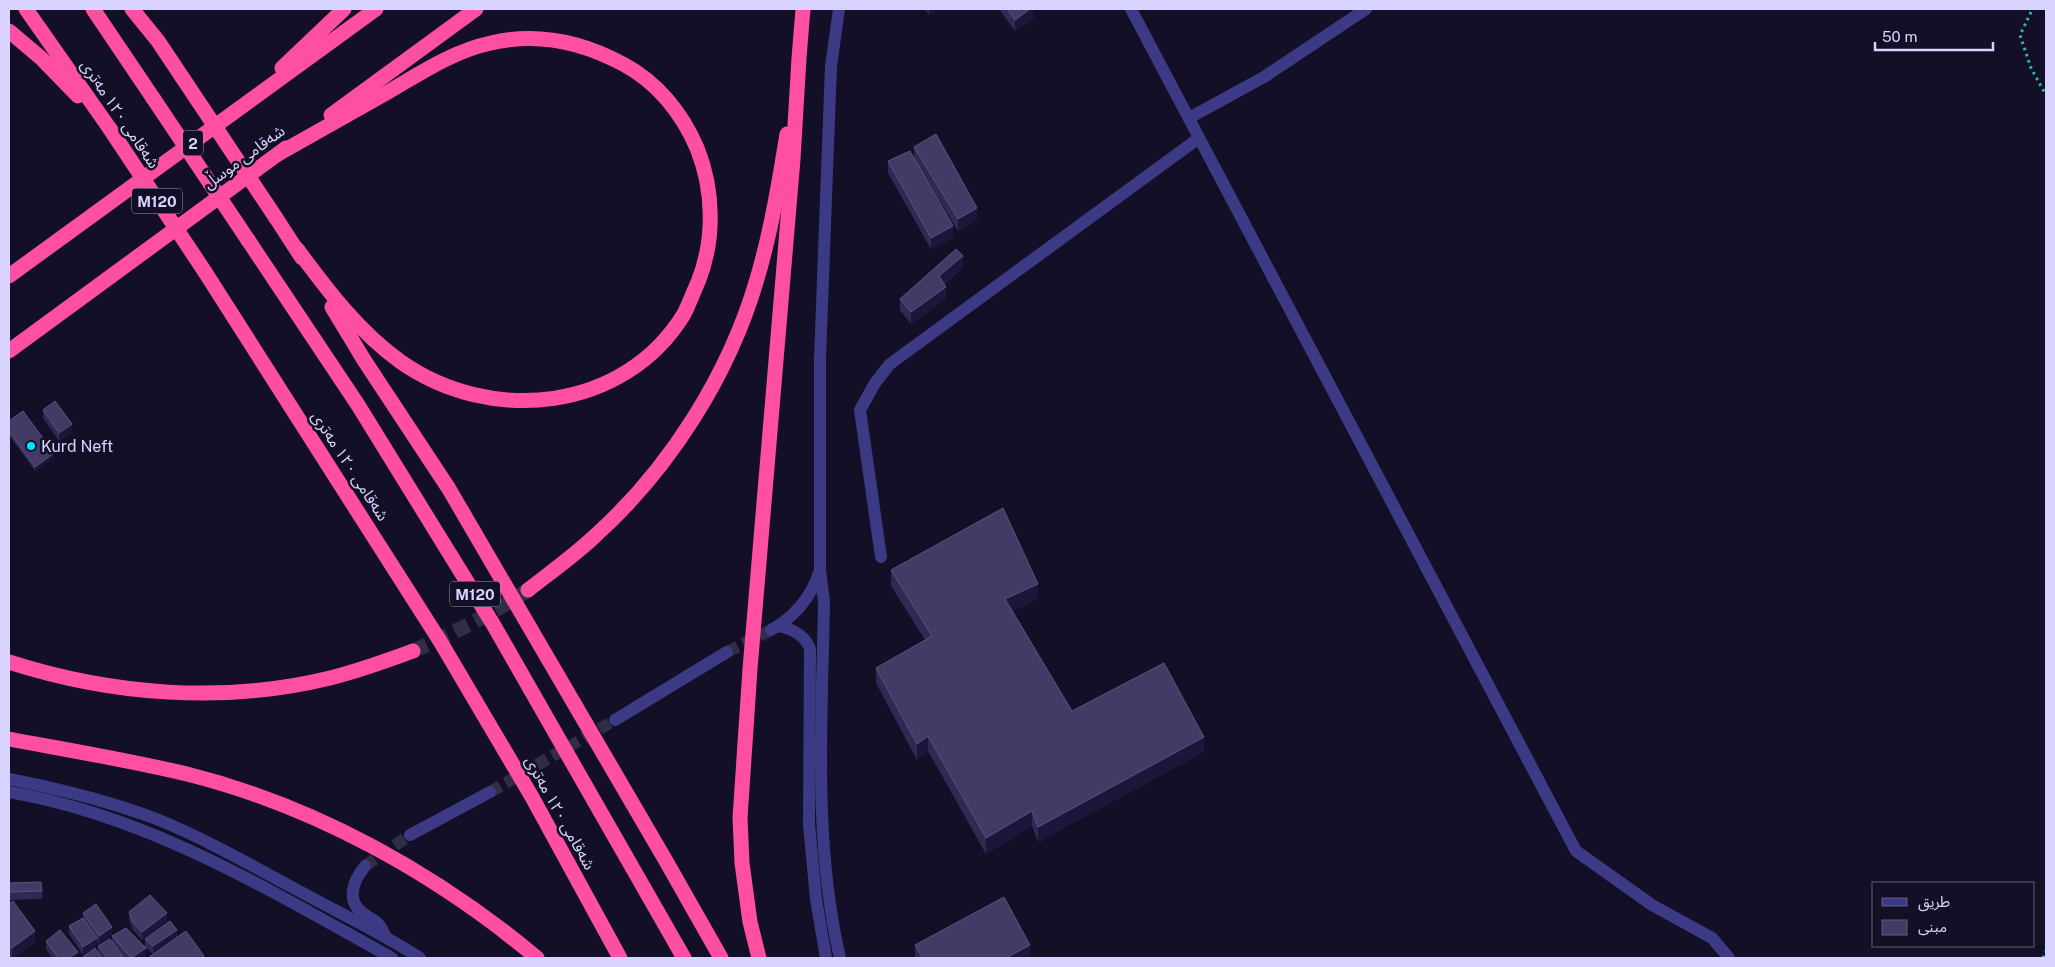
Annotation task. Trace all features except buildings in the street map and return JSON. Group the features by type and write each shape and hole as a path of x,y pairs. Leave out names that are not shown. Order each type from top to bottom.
{"highway":[{"name":"شەقامی ١٢٠ مەتری","path":"26,9 110,129 204,272 440,640 532,797 620,958"},
{"name":"M120","path":"93,9 358,405 494,624 684,958"},
{"path":"132,9 158,41"},
{"path":"140,9 158,41 297,250 364,360 449,489 662,852 721,958"},
{"path":"243,107 344,9"},
{"name":"2","path":"9,276 376,9"},
{"name":"شەقامی موسڵ","path":"9,351 476,9"},
{"path":"759,958 750,922 742,863 740,818 758,561 793,159 798,58 803,9"},
{"path":"9,31 41,58 110,129"},
{"path":"278,154 449,57 492,42 540,38 576,44 608,56 633,69 648,81 674,107 684,122 699,154 708,191 710,209 707,254 684,312 672,329 634,366 610,382 558,399 522,401 469,394 450,388 415,371 389,353 350,317 297,250"},
{"path":"528,590 597,535 653,474 683,434 707,395 725,360 754,289 765,249 777,191 798,58"},
{"path":"9,662 70,679 106,686 182,693 264,689 330,678 413,651"},
{"path":"9,739 188,774 253,795 336,827 427,878 496,924 537,958"}],"street":[{"path":"840,9 831,66 820,358 820,570 824,602 823,837 826,876 840,958"},
{"path":"1131,9 1576,851 1652,906 1712,938 1729,958"},
{"path":"1189,118 1264,78 1366,9"},
{"path":"881,557 860,410 875,383 890,364 1199,138"},
{"path":"820,570 808,598 775,628 791,629 803,637 810,649 809,824 816,899 826,958"},
{"path":"615,720 727,652"},
{"path":"9,779 75,793 115,804 159,820 238,858 385,935 420,958"},
{"path":"9,792 52,800 109,818 188,848 392,958"},
{"path":"410,836 490,792"},
{"path":"365,866 358,874 353,886 353,900 360,910 379,924 385,935"}],"path":[{"path":"2031,12 2020,35 2031,68 2046,95"},
{"path":"2043,958 2046,951"}],"tunnel":[{"path":"413,651 472,623 528,590"},
{"path":"727,652 771,630"},
{"path":"490,792 615,720"},
{"path":"365,866 410,835"}],"place":[{"name":"Kurd Neft","path":"31,446"}]}
